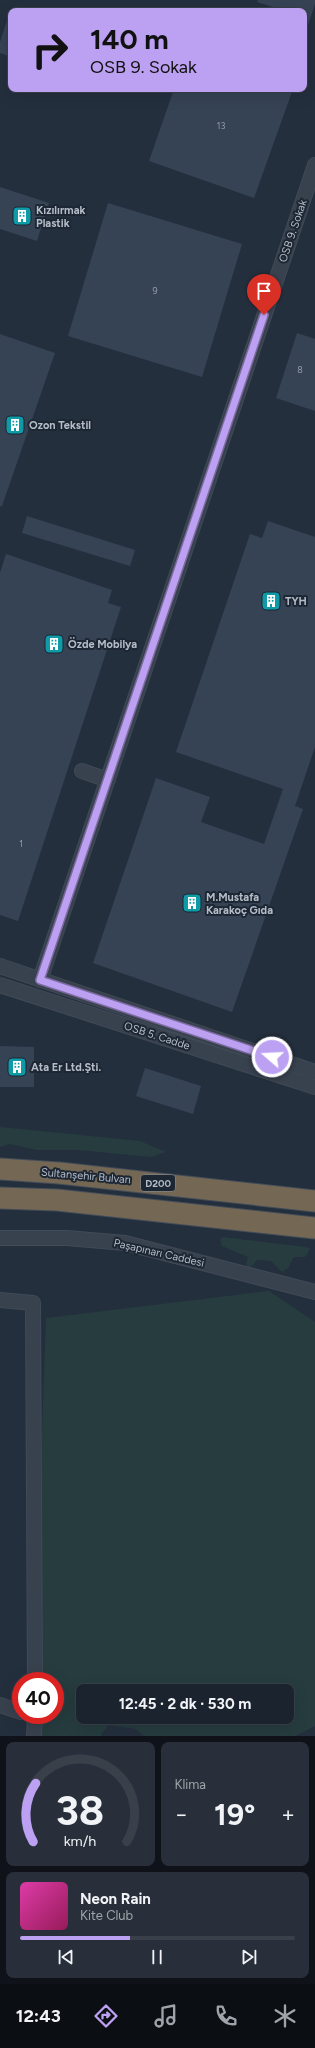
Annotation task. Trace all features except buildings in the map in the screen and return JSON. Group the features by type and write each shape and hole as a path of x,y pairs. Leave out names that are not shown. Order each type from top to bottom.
{"highway":[{"name":"Sultanşehir Bulvarı","path":"0,1169 59,1173 315,1201"},
{"path":"0,1198 57,1200 315,1228"}],"street":[{"name":"OSB 9. Sokak","path":"40,980 315,165"},
{"path":"82,771 108,780"},
{"path":"0,966 315,1072"},
{"name":"OSB 5. Cadde","path":"0,984 315,1088"},
{"name":"Paşapınarı Caddesi","path":"0,1238 67,1238 125,1243 315,1292"},
{"path":"0,1300 32,1303 34,1672"},
{"path":"0,1705 12,1709"},
{"path":"33,1724 34,1736"}],"green space":[{"path":"0,1127 140,1141 166,1152 151,1157 78,1150 37,1150 9,1144 0,1147"},
{"path":"223,1237 305,1247 310,1249 305,1257 294,1257 288,1268 282,1272 271,1261 257,1260 250,1268 246,1265 248,1257 222,1246 220,1239"},
{"path":"269,1291 315,1322 315,1726 296,1736 144,1736 135,1729 109,1725 101,1734 102,1736 31,1736 31,1724 64,1724 64,1672 33,1672 46,1318"}],"place":[{"name":"Kızılırmak Plastik","path":"22,216"},
{"name":"Ozon Tekstil","path":"15,425"},
{"name":"TYH","path":"271,601"},
{"name":"Özde Mobilya","path":"54,644"},
{"name":"M.Mustafa Karakoç Gıda","path":"192,903"},
{"name":"Ata Er Ltd.Şti.","path":"17,1067"}],"route":[{"path":"264,315 40,980 272,1057"}]}
